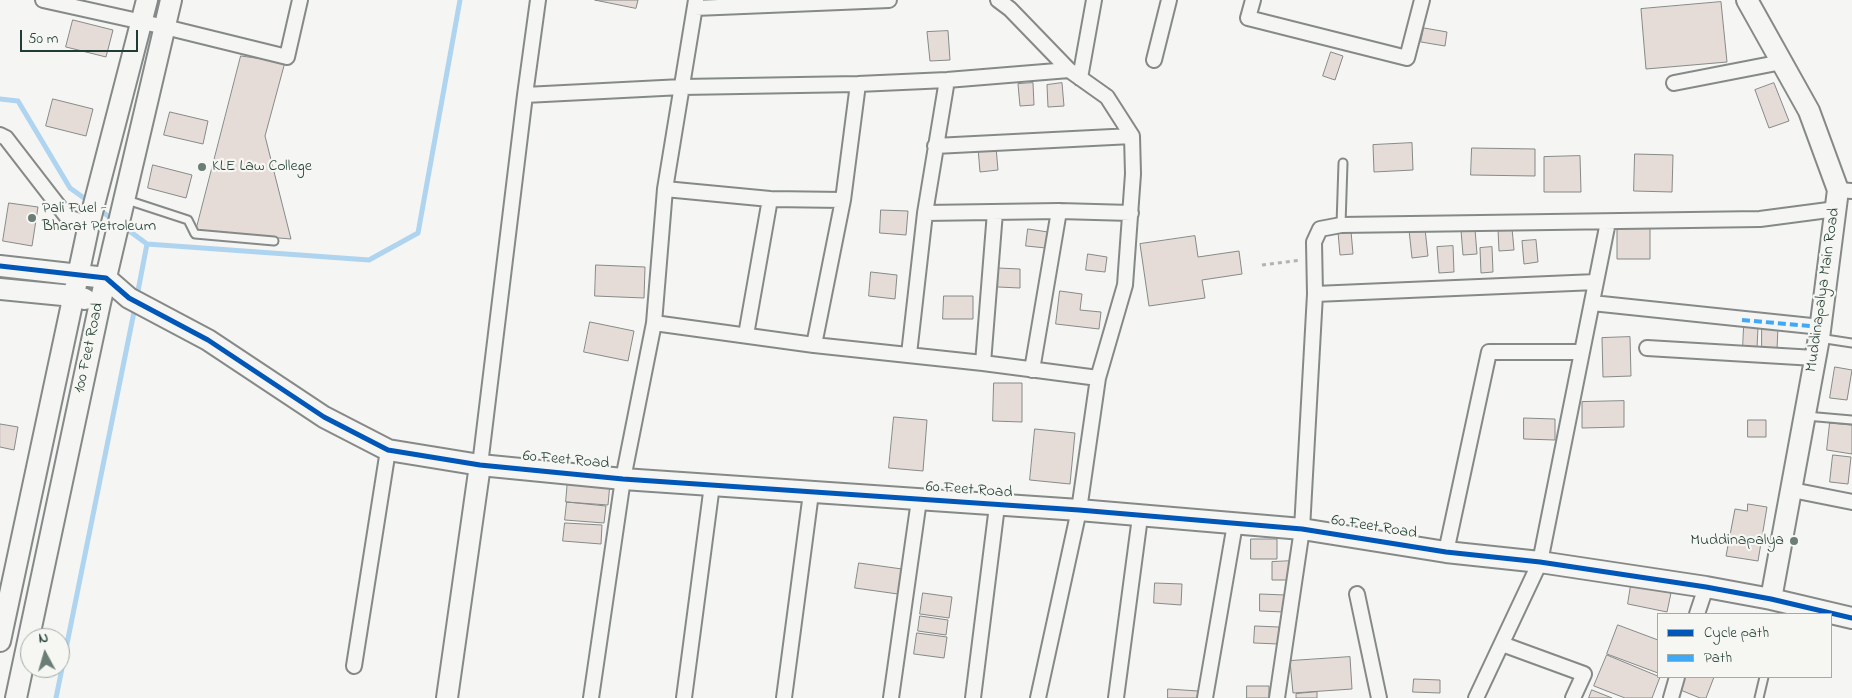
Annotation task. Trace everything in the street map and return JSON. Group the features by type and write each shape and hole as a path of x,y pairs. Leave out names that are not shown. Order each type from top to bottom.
{"street":[{"path":"43,0 287,57 300,0"},
{"name":"100 Feet Road","path":"0,641 77,274 146,0"},
{"name":"100 Feet Road","path":"16,698 100,303 171,0"},
{"path":"447,698 480,465 538,0"},
{"path":"591,698 623,479 654,323 665,189 696,4 889,0"},
{"path":"998,0 1011,5 1074,74 1107,97 1132,136 1131,212 1124,285 1098,378 1079,510 1038,698"},
{"path":"1074,74 1094,0"},
{"path":"1154,60 1169,0"},
{"path":"1253,0 1248,18 1407,58 1422,0"},
{"name":"Muddinapalya Main Road","path":"1747,0 1810,111 1842,197 1792,490 1778,602"},
{"path":"1674,83 1782,62"},
{"path":"525,95 682,87 858,84 1074,74"},
{"path":"909,354 925,213 946,80"},
{"path":"814,345 843,200 858,84"},
{"path":"0,135 6,138 67,217 92,212"},
{"path":"935,146 1132,136"},
{"path":"665,189 770,199 843,200"},
{"path":"1277,698 1302,529 1315,294 1314,242 1320,229 1341,225 1760,219 1842,197"},
{"path":"746,335 770,199"},
{"path":"1032,370 1059,211"},
{"path":"984,362 996,212"},
{"path":"925,213 1131,212"},
{"path":"1476,698 1540,562 1608,222"},
{"path":"0,266 106,278"},
{"name":"60 Feet Road","path":"106,278 134,301 208,340 324,417 388,450 480,465 623,479 997,506 1079,510 1140,517 1302,529 1446,552 1540,562 1706,587 1829,613"},
{"path":"1315,294 1596,282"},
{"path":"0,289 72,296 100,303 134,301"},
{"path":"1592,303 1820,332"},
{"path":"654,323 814,345 984,362 1098,378"},
{"path":"1647,348 1815,358"},
{"path":"1446,552 1489,352 1582,352"},
{"path":"354,666 388,450"},
{"path":"684,698 712,485"},
{"path":"1792,490 1852,502"},
{"path":"784,698 811,493"},
{"path":"891,698 919,500"},
{"path":"973,698 997,506"},
{"path":"1116,698 1140,517"},
{"path":"1205,698 1235,524"},
{"path":"1697,613 1706,587"},
{"path":"1357,594 1379,698"},
{"name":"60 Feet Road","path":"1832,614 1852,618"},
{"path":"1502,644 1584,674 1573,698"},
{"path":"1671,698 1678,678"}],"lane":[{"path":"1341,225 1343,164"},
{"path":"120,215 188,220 195,234 274,241"},
{"path":"1820,332 1852,343"},
{"path":"1804,416 1852,420"},
{"path":"1759,698 1764,678"}],"path":[{"path":"1262,265 1314,258"}],"building":[{"path":"595,0 638,0 636,8"},
{"path":"1721,2 1727,62 1646,69 1641,9"},
{"path":"73,20 113,30 106,57 66,47"},
{"path":"1424,28 1447,32 1445,46 1421,42"},
{"path":"948,31 950,60 930,61 927,32"},
{"path":"1331,52 1343,56 1335,80 1323,76"},
{"path":"241,56 285,62 265,136 291,239 196,231"},
{"path":"1033,83 1034,105 1020,106 1018,84"},
{"path":"1062,83 1064,106 1048,107 1047,85"},
{"path":"1774,83 1789,121 1769,128 1755,90"},
{"path":"53,99 93,109 86,136 46,126"},
{"path":"170,112 208,121 203,144 164,135"},
{"path":"1412,143 1413,170 1374,172 1373,145"},
{"path":"996,147 998,170 980,172 978,148"},
{"path":"1472,148 1535,149 1535,176 1471,175"},
{"path":"1635,154 1673,155 1672,192 1634,191"},
{"path":"1580,156 1581,192 1544,192 1544,157"},
{"path":"153,165 192,175 186,198 148,188"},
{"path":"9,203 38,207 32,246 3,241"},
{"path":"881,210 908,211 906,235 880,233"},
{"path":"1512,228 1514,250 1499,251 1498,229"},
{"path":"1650,228 1650,259 1617,259 1617,229"},
{"path":"1028,229 1048,232 1046,248 1026,246"},
{"path":"1425,229 1428,256 1412,258 1409,230"},
{"path":"1475,229 1477,254 1463,255 1461,230"},
{"path":"1351,231 1353,254 1340,255 1338,232"},
{"path":"1195,236 1198,257 1239,251 1242,274 1202,280 1205,298 1149,306 1140,244"},
{"path":"1536,240 1538,262 1524,264 1522,241"},
{"path":"1453,246 1454,272 1439,273 1437,247"},
{"path":"1492,247 1493,272 1481,273 1480,248"},
{"path":"1088,254 1107,257 1105,272 1086,270"},
{"path":"596,265 645,267 644,298 595,296"},
{"path":"998,268 1020,269 1020,288 998,287"},
{"path":"871,272 897,275 895,299 869,296"},
{"path":"1060,291 1082,294 1080,310 1101,312 1099,329 1056,324"},
{"path":"944,296 973,296 973,319 943,319"},
{"path":"590,322 634,331 628,361 584,352"},
{"path":"1762,325 1778,326 1777,350 1762,350"},
{"path":"1744,326 1758,327 1757,348 1743,348"},
{"path":"1630,337 1631,376 1603,377 1602,338"},
{"path":"1835,367 1852,370 1847,400 1830,398"},
{"path":"994,383 1022,383 1022,422 993,421"},
{"path":"1624,401 1624,427 1582,428 1582,402"},
{"path":"894,417 927,420 923,471 889,468"},
{"path":"1524,418 1555,419 1555,440 1524,439"},
{"path":"1748,420 1766,420 1766,437 1748,437"},
{"path":"1830,423 1852,425 1852,454 1827,450"},
{"path":"0,424 18,427 14,450 0,447"},
{"path":"1035,429 1075,433 1070,484 1030,480"},
{"path":"1833,455 1851,457 1848,484 1830,482"},
{"path":"568,479 610,483 608,505 566,502"},
{"path":"567,502 606,506 604,523 565,520"},
{"path":"1748,504 1767,507 1758,561 1726,556 1735,509 1747,511"},
{"path":"565,523 602,525 601,544 563,541"},
{"path":"1251,539 1277,539 1277,559 1251,559"},
{"path":"1293,561 1294,580 1272,580 1272,562"},
{"path":"859,563 902,569 898,594 855,588"},
{"path":"1155,583 1182,584 1181,605 1154,603"},
{"path":"1631,585 1671,593 1667,612 1628,604"},
{"path":"923,593 952,597 949,618 920,614"},
{"path":"1260,594 1285,595 1284,612 1260,611"},
{"path":"920,616 948,620 946,635 918,631"},
{"path":"1618,625 1657,640 1657,673 1607,654"},
{"path":"1255,626 1279,627 1278,644 1254,643"},
{"path":"917,633 947,637 944,658 914,654"},
{"path":"1607,655 1660,678 1652,698 1625,698 1594,686"},
{"path":"1350,657 1352,689 1293,693 1290,661"},
{"path":"1683,678 1714,678 1706,698 1700,698 1678,689"},
{"path":"1414,679 1440,680 1440,693 1413,692"},
{"path":"1247,686 1269,686 1269,698 1247,698"},
{"path":"1168,689 1198,691 1197,698 1168,698"},
{"path":"1592,690 1612,698 1589,698"},
{"path":"1317,692 1317,698 1296,698 1296,694"}],"waterway":[{"path":"137,296 147,244 369,260 418,233 460,0"},
{"path":"0,99 18,101 70,188 91,203"},
{"path":"97,208 115,221"},
{"path":"124,227 147,244"},
{"path":"56,698 135,307"}],"marked path":[{"path":"1742,320 1821,327"}],"cycle path":[{"path":"0,266 106,278 129,298 208,340 324,417 388,450 480,465 623,479 1079,510 1302,529 1446,552 1540,562 1706,587 1771,599 1831,613"},
{"path":"1832,613 1852,618"}],"place":[{"name":"KLE Law College","path":"202,167"},
{"name":"Pali Fuel - Bharat Petroleum","path":"32,218"},
{"name":"Muddinapalya","path":"1794,541"}]}
